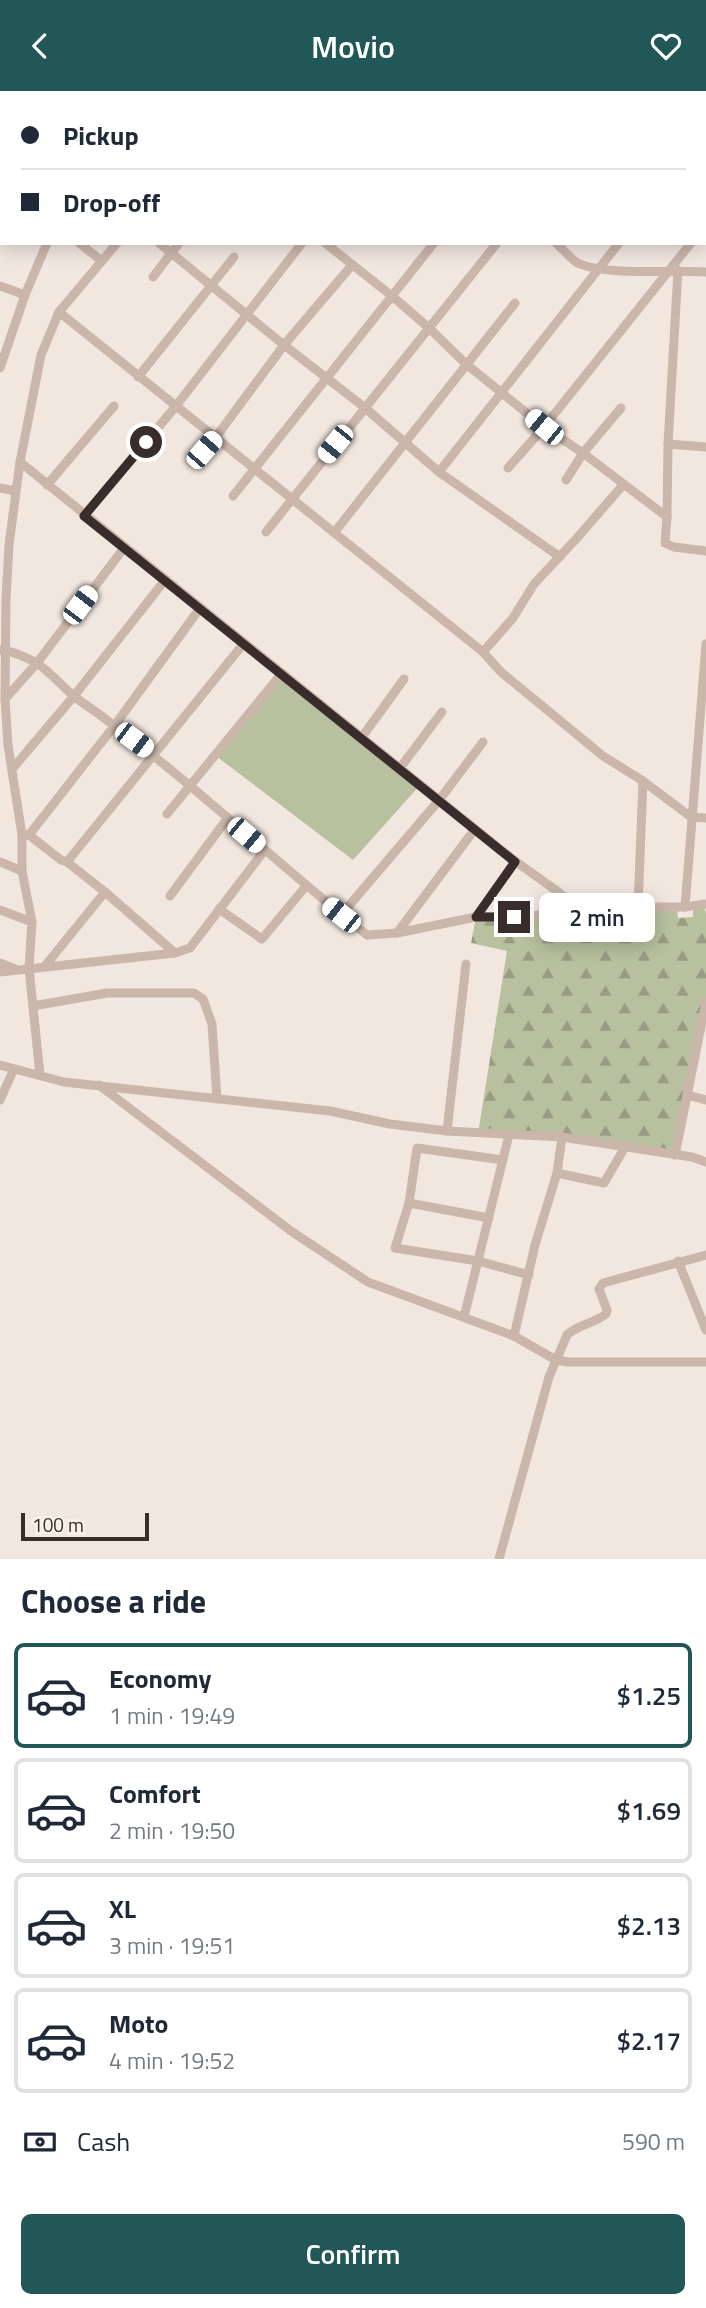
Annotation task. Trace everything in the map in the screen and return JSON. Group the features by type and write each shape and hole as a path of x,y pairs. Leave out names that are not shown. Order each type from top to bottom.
{"street":[{"path":"0,369 25,295 46,245"},
{"path":"82,245 102,261"},
{"path":"40,1075 29,968 32,922 22,871 26,835 13,768 4,746 5,543 41,355 59,313 115,245"},
{"path":"162,245 327,380 365,407 439,472 560,557"},
{"path":"153,277 177,245"},
{"path":"84,516 176,406 300,245"},
{"path":"327,245 429,328 466,365 544,427 667,517"},
{"path":"233,496 433,245"},
{"path":"266,532 495,245"},
{"path":"562,245 576,261 601,268 654,273 678,270 706,272"},
{"path":"439,472 618,245"},
{"path":"508,468 689,245"},
{"path":"138,377 234,257"},
{"path":"193,463 216,437 284,345 352,265"},
{"path":"678,270 665,543 674,547 706,551"},
{"path":"0,286 25,295"},
{"path":"334,533 515,303"},
{"path":"59,313 483,652 501,672 603,756 643,781 691,817 706,818"},
{"path":"47,485 114,406"},
{"path":"566,480 583,453 621,408"},
{"path":"668,444 706,447"},
{"path":"20,462 515,862 577,907"},
{"path":"483,652 513,618 534,584 623,485"},
{"path":"0,488 15,491"},
{"path":"3,699 37,663 124,548"},
{"path":"13,768 74,696 165,580"},
{"path":"26,835 115,725 200,608"},
{"path":"66,862 244,643"},
{"path":"685,907 706,644"},
{"path":"3,650 37,663 74,696 154,755 264,851 367,935 397,933 476,917 529,917 577,907 705,907"},
{"path":"167,814 282,673"},
{"path":"362,737 404,679"},
{"path":"400,768 442,712"},
{"path":"341,915 440,799 483,742"},
{"path":"638,907 643,781"},
{"path":"170,896 227,819"},
{"path":"397,933 475,829"},
{"path":"26,835 105,892 175,953"},
{"path":"0,972 175,953 190,948 264,851"},
{"path":"0,862 22,871"},
{"path":"476,917 515,862"},
{"path":"219,909 262,939 306,886"},
{"path":"45,967 105,892"},
{"path":"0,910 32,922"},
{"path":"0,964 16,970"},
{"path":"447,1131 466,964"},
{"path":"33,1006 107,993 194,993 203,999 212,1024 217,1099"},
{"path":"675,1155 703,1034 706,1002"},
{"path":"0,1065 64,1082 330,1111 390,1124 447,1131 562,1137 706,1162"},
{"path":"0,1100 14,1069"},
{"path":"98,1085 291,1231 368,1282 514,1336 556,1360 706,1362"},
{"path":"687,1095 706,1100"},
{"path":"464,1317 509,1135"},
{"path":"514,1336 535,1245 556,1173 562,1137"},
{"path":"556,1173 604,1183 625,1147"},
{"path":"503,1160 417,1148 409,1203 395,1248 478,1261 529,1275"},
{"path":"409,1203 489,1217"},
{"path":"499,1559 549,1377 567,1335 572,1330 596,1322 606,1314 599,1289 603,1283 706,1255"},
{"path":"678,1261 706,1330"}],"green space":[{"path":"282,673 421,784 353,860 216,756"},
{"path":"703,904 706,913 706,1003 675,1155 575,1139 478,1134 507,951 471,943 476,917 500,918 577,907 677,907 678,918 693,917 693,905"}],"route":[{"path":"146,442 84,516 440,799 515,862 476,917 514,917"}]}
